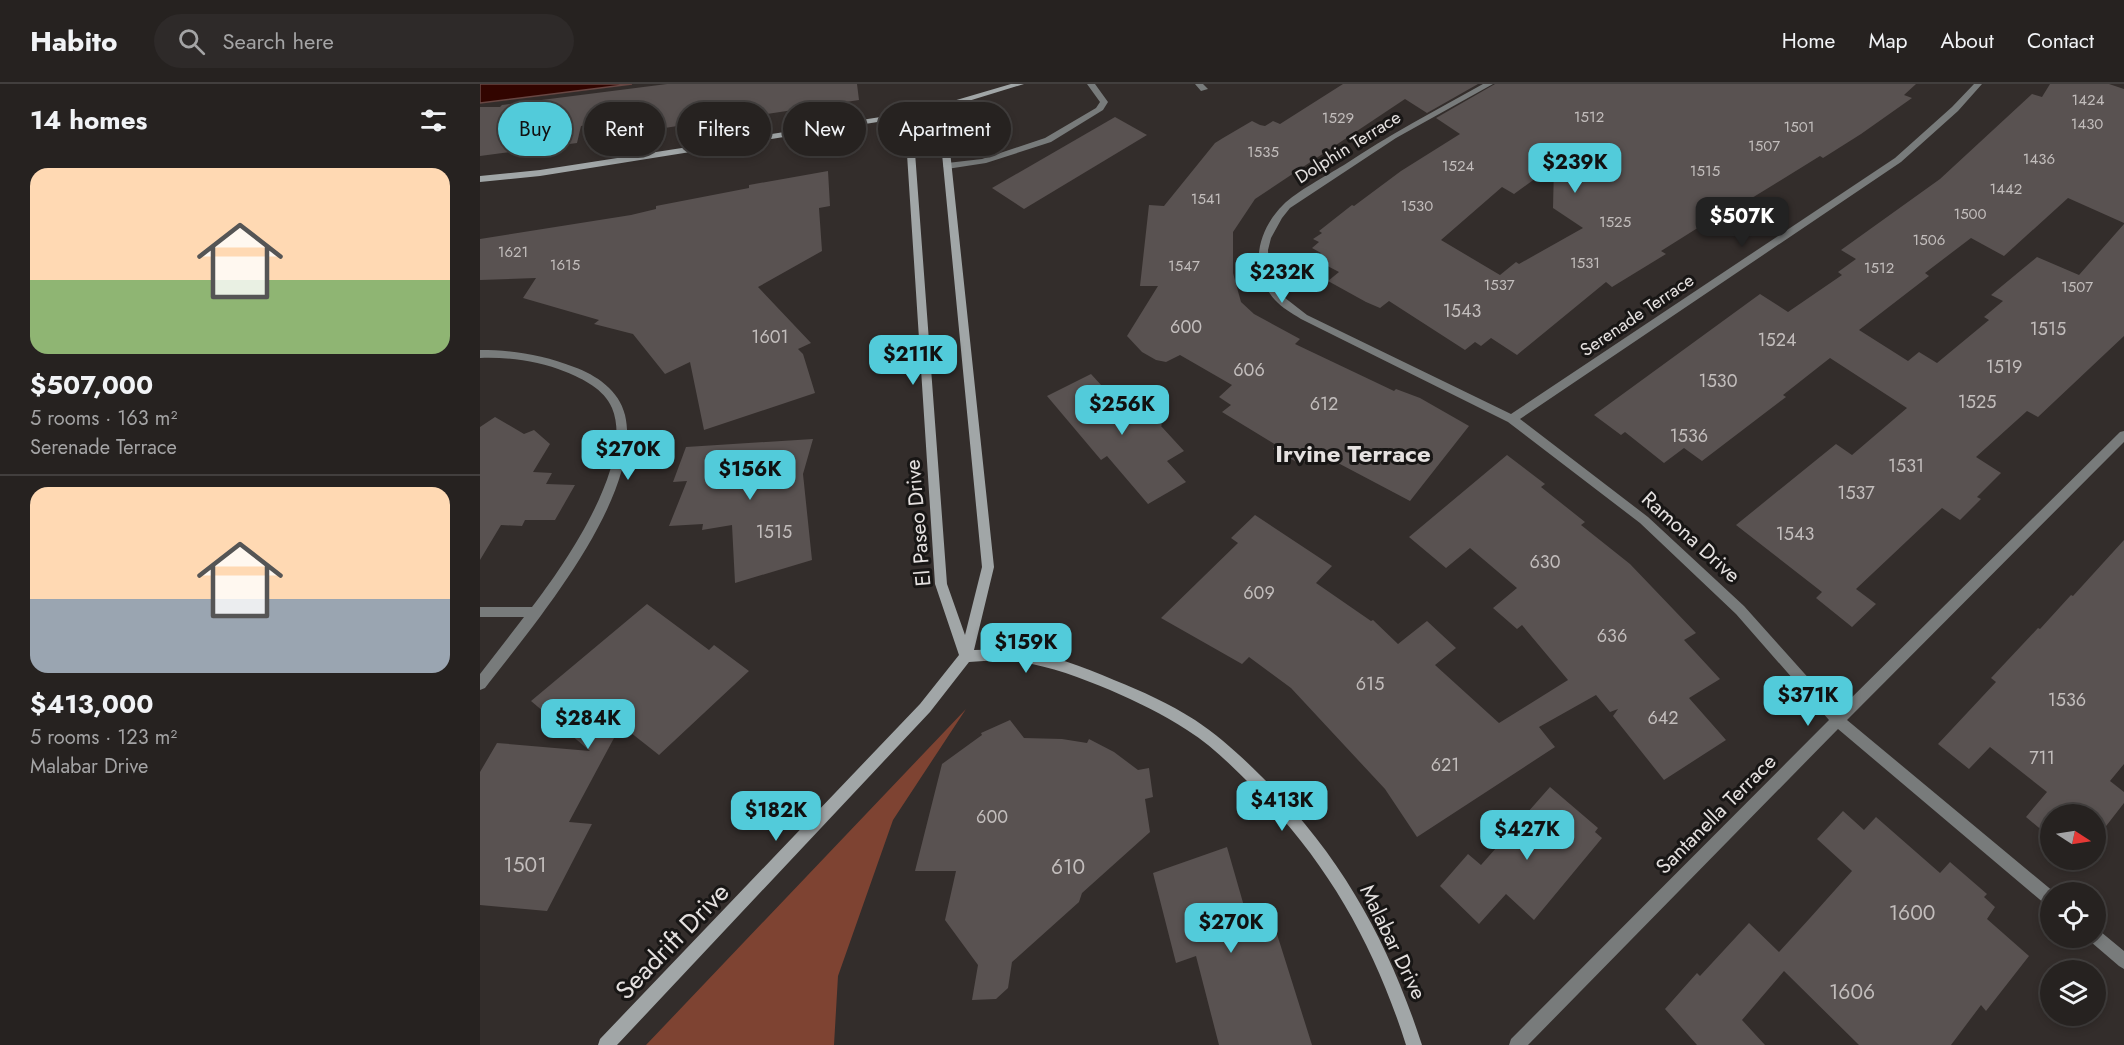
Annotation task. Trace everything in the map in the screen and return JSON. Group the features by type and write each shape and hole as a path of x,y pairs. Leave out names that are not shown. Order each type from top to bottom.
{"street":[{"path":"958,102 1020,84"},
{"path":"947,166 983,161 1048,140 1099,110 1104,102 1091,84"},
{"name":"Dolphin Terrace","path":"1261,268 1264,240 1275,219 1287,206 1393,136 1489,84"},
{"name":"Serenade Terrace","path":"1512,418 1898,160 1955,109 1978,84"},
{"path":"480,179 540,173 878,120"},
{"name":"El Paseo Drive","path":"911,156 940,584 966,656"},
{"path":"946,156 988,567 966,656"},
{"name":"Ramona Drive","path":"1261,268 1277,296 1304,317 1512,418 1644,520 1740,610 1838,720 2040,891"},
{"path":"480,354 510,353 553,363 585,375 606,390 620,416 621,443 615,473 587,537 536,612 480,684"},
{"name":"Santanella Terrace","path":"1517,1045 2124,435"},
{"path":"480,612 536,612"},
{"name":"Malabar Drive","path":"966,656 1008,655 1043,661 1082,673 1152,702 1202,733 1257,779 1312,841 1362,917 1405,1015 1414,1045"},
{"name":"Seadrift Drive","path":"606,1045 925,708 966,656"},
{"path":"2106,946 2124,961"}],"shaded area":[{"path":"480,84 632,84 480,103"},
{"path":"966,709 893,820 838,976 834,1045 646,1045"}],"building":[{"path":"667,84 857,84 859,100 783,102 783,112 771,113 771,102 677,102 677,126 665,128 665,102 584,102 584,126 581,126 577,143 572,144 572,102 526,102"},
{"path":"1343,84 1478,84 1427,113 1405,99 1255,199 1233,232 1233,273 1241,302 1254,314 1300,339 1295,344 1394,391 1396,389 1420,398 1469,426 1410,501 1321,454 1311,465 1303,461 1300,464 1273,449 1276,445 1222,412 1231,405 1219,397 1232,385 1180,355 1166,362 1156,360 1142,352 1127,336 1158,286 1140,286 1149,205 1164,206 1215,143 1223,138 1252,121 1265,126 1273,121 1280,124"},
{"path":"1495,84 1916,84 1904,95 1912,98 1861,134 1823,158 1820,156 1734,209 1731,207 1661,251 1666,254 1612,287 1606,282 1517,355 1491,338 1481,346 1475,342 1465,350 1389,301 1380,308 1328,281 1339,272 1314,259 1321,253 1312,248 1319,242 1313,239 1322,233 1319,231 1401,171 1460,134 1436,118","holes":["1554,165 1553,208 1583,228 1519,264 1516,262 1500,275 1441,240 1502,187 1514,194"]},
{"path":"2050,84 2109,84 2124,89 2124,223 2068,198 2004,256 1971,238 1925,273 1929,276 1859,330 1908,361 1919,352 1937,363 1989,320 1984,317 2003,301 1991,295 2037,257 2079,275 2124,224 2124,336 2038,417 2027,411 1976,457 2001,473 1977,497 1981,499 1960,520 1942,508 1856,589 1876,604 1852,627 1816,598 1822,592 1736,525 1836,444 1852,455 1907,408 1830,358 1783,395 1786,397 1702,461 1684,448 1664,463 1625,432 1621,435 1594,415 1760,294 1788,312 1842,275 1838,272 1856,259 1841,250 1940,179 2032,94 2042,97"},
{"path":"480,107 498,107 498,154 480,156"},
{"path":"1115,117 1147,135 1024,209 992,188"},
{"path":"828,171 830,206 819,208 822,251 758,287 811,343 798,349 803,354 815,393 704,430 690,362 665,374 633,334 594,324 599,320 523,298 536,278 480,280 480,239 631,215 656,209 656,206 749,188 749,185"},
{"path":"1091,374 1123,409 1139,400 1162,425 1184,451 1167,461 1186,482 1148,504 1107,456 1101,460 1047,396"},
{"path":"495,417 524,434 534,430 550,444 533,472 552,473 546,484 575,485 555,520 525,520 522,526 501,525 480,560 480,427"},
{"path":"813,439 803,474 812,560 735,583 732,525 702,530 703,524 669,526 687,481 673,482 686,447"},
{"path":"1507,455 1545,484 1541,487 1585,522 1581,525 1630,564 1696,633 1684,640 1720,679 1689,698 1726,740 1664,780 1613,716 1618,709 1610,712 1596,695 1539,727 1555,747 1417,837 1385,789 1291,688 1249,657 1242,664 1161,618 1238,543 1231,538 1255,515 1332,566 1316,583 1371,621 1373,620 1398,644 1427,621 1456,648 1435,665 1499,723 1568,680 1522,625 1517,629 1493,608 1517,588 1470,548 1446,568 1409,537"},
{"path":"2124,540 2124,764 2110,781 2124,792 2124,803 2106,826 2106,804 2040,804 2040,829 2026,817 2047,792 1990,747 1969,769 1938,744 1996,682 1991,678 2071,595 2073,596"},
{"path":"647,604 709,650 714,645 749,671 659,755 621,725 569,822 592,824 547,911 480,905 480,772 497,743 590,751 531,701"},
{"path":"1010,720 1024,738 1062,739 1087,743 1089,739 1114,752 1138,770 1149,768 1153,797 1145,799 1150,832 1082,893 1079,902 1012,962 1008,988 996,999 972,1000 978,965 945,920 956,871 915,871 942,764 982,735 981,733"},
{"path":"1550,787 1598,828 1595,832 1602,838 1534,920 1506,894 1479,924 1440,886 1468,854 1481,865"},
{"path":"1843,811 1864,830 1876,817 1940,873 1950,862 1987,894 1984,897 1995,907 1987,919 2029,956 1986,1011 1981,1005 1951,1045 1859,1045 1784,971 1742,1020 1765,1045 1697,1045 1665,1009 1697,973 1700,976 1749,923 1779,952 1810,918 1852,871 1817,839"},
{"path":"1227,847 1248,920 1270,912 1312,1045 1219,1045 1196,956 1176,963 1153,873"}],"district":[{"name":"Irvine Terrace","path":"1353,453"}]}
